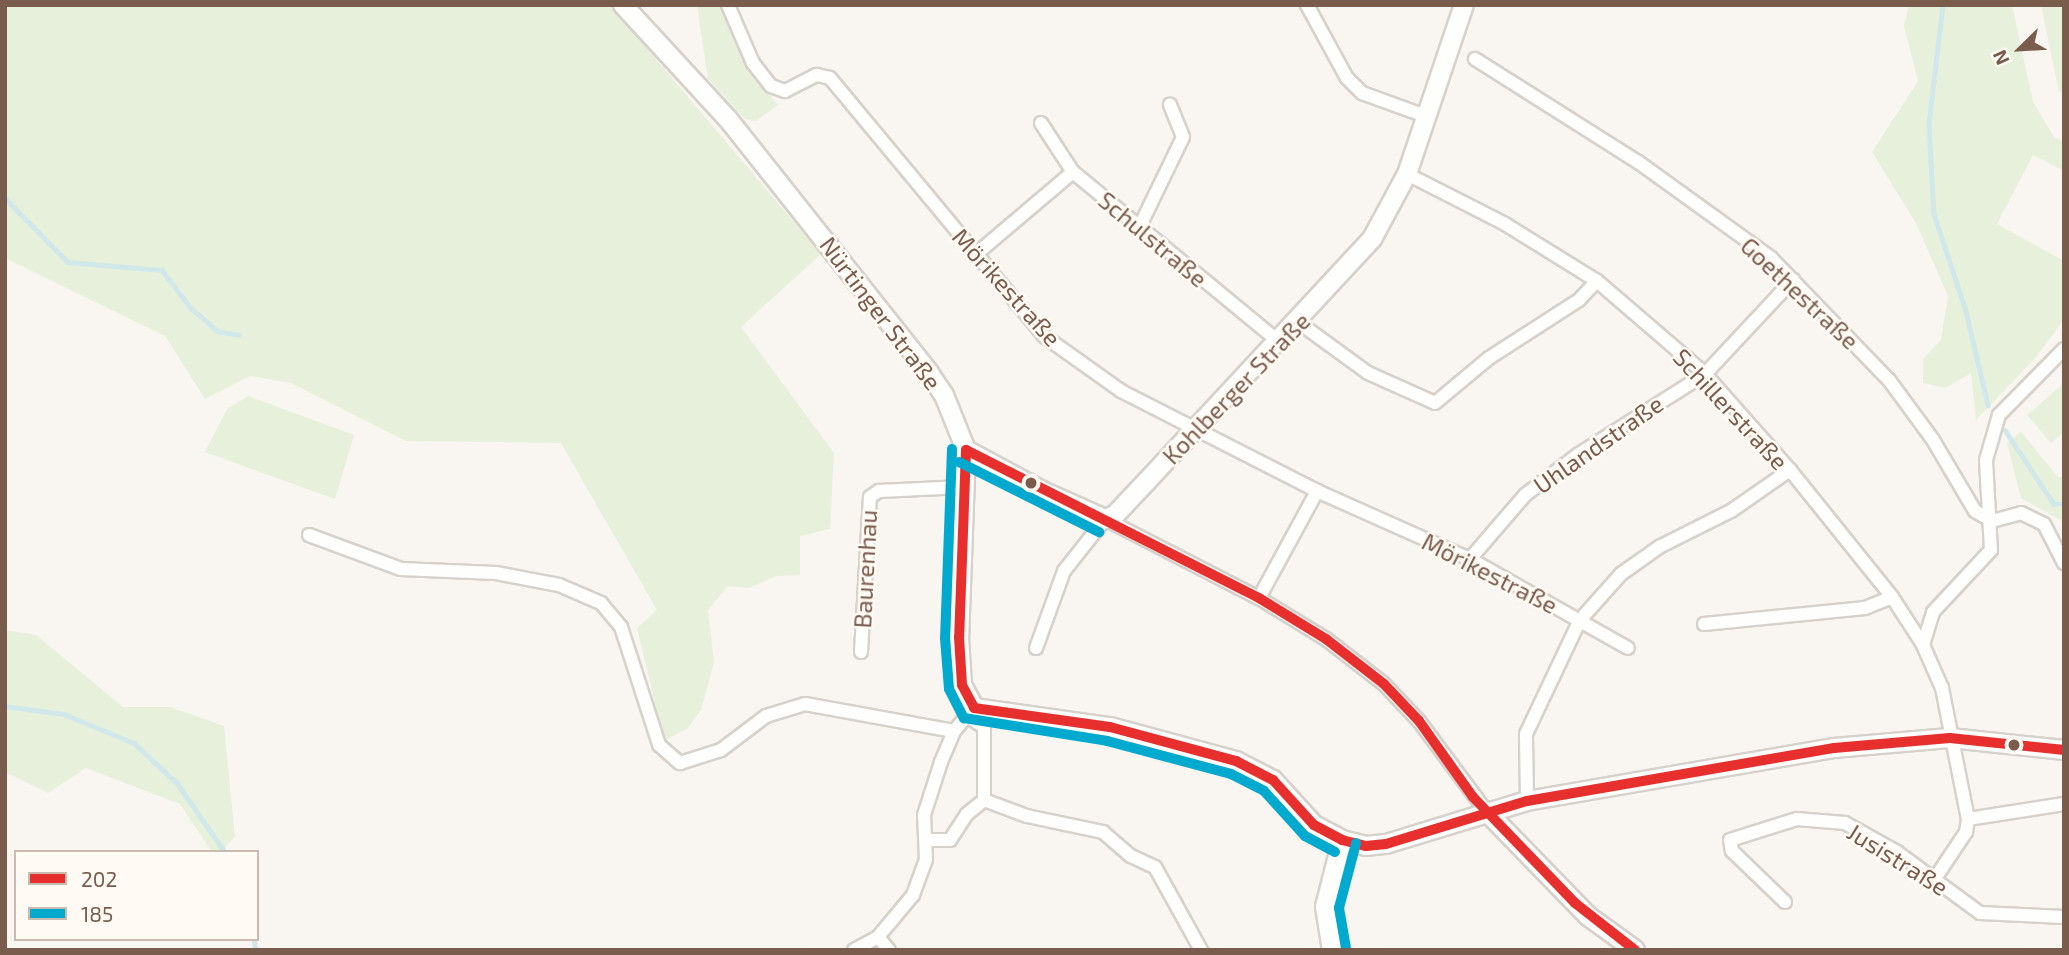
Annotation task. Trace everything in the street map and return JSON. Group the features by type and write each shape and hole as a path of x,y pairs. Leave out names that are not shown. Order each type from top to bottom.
{"street":[{"name":"Nürtinger Straße","path":"623,5 679,62 929,373 944,395 967,450"},
{"name":"Mörikestraße","path":"728,5 753,63 771,86 785,90 817,75 830,78 975,256 1044,335 1121,391 1317,491 1470,559 1628,648"},
{"path":"1307,5 1347,78 1362,93 1427,117"},
{"name":"Kohlberger Straße","path":"1035,648 1065,571 1105,519 1115,515 1298,322 1372,239 1407,174 1464,5"},
{"name":"Goethestraße","path":"1475,59 1638,162 1770,258 1889,380 1933,440 1975,511 1992,521"},
{"path":"1139,228 1183,137 1170,104"},
{"name":"Schulstraße","path":"1041,123 1073,172 1279,342"},
{"path":"975,256 1073,172"},
{"name":"Schillerstraße","path":"1407,174 1505,224 1597,281 1705,374 1790,470 1892,597 1923,645 1942,688 1968,819"},
{"name":"Uhlandstraße","path":"1470,559 1525,495 1578,454 1705,374 1793,280"},
{"path":"1298,322 1368,373 1435,403 1489,358 1579,300 1597,281"},
{"path":"1923,645 1933,612 1991,550 1992,521 1986,460 1999,415 2064,349"},
{"path":"984,800 984,727 972,713 965,695 960,667 962,487 967,450 1042,491 1105,519 1259,598 1320,635 1384,684 1419,721 1486,811 1588,916 1635,950"},
{"path":"1527,801 1526,734 1580,620 1620,574 1658,547 1731,511 1790,470"},
{"name":"Baurenhau","path":"861,652 870,497 879,491 962,487"},
{"path":"1259,598 1317,491"},
{"path":"1992,521 2021,513 2044,524 2064,564"},
{"path":"309,534 401,569 496,573 559,585 601,603 621,627 659,745 680,763 721,750 766,716 805,704 954,731"},
{"path":"1704,624 1865,608 1892,597"},
{"path":"854,950 878,937 914,895 926,860 924,814 954,731 972,713"},
{"path":"972,713 1110,727 1236,761 1273,780 1314,825 1342,840 1366,846 1386,844 1486,811 1527,801 1834,748 1950,738 2064,750"},
{"path":"926,841 950,840 967,814 984,800"},
{"path":"984,800 1027,816 1103,832 1131,856 1155,867 1201,950"},
{"path":"1934,880 1966,832 1968,819 2064,804"},
{"name":"Jusistraße","path":"1785,902 1732,850 1730,840 1797,819 1845,822 1980,913 2064,916"},
{"path":"1332,950 1325,907 1342,840"},
{"path":"878,937 889,950"}],"green space":[{"path":"5,5 610,5 821,254 741,327 834,453 830,529 800,536 800,575 776,576 749,588 728,586 708,610 714,662 701,710 688,728 664,741 637,628 657,610 561,443 406,441 291,383 250,376 205,399 165,336 5,258"},
{"path":"697,5 722,5 757,78 778,105 756,121 745,119 708,79"},
{"path":"1909,5 2012,5 2033,102 2054,137 2064,142 2064,171 2033,155 1997,224 2064,261 2064,319 2037,356 1976,420 1971,373 1945,388 1923,383 1923,359 1941,340 1948,296 1916,223 1872,152 1918,81 1904,26"},
{"path":"2041,5 2064,5 2064,91 2059,92"},
{"path":"2064,383 2064,432 2051,443 2027,415"},
{"path":"248,396 354,435 335,499 205,452 227,409"},
{"path":"2021,432 2058,477 2064,477 2064,522 2021,498 2007,443"},
{"path":"5,630 36,635 123,707 170,707 224,726 235,837 222,850 211,850 180,804 86,768 48,793 5,772"}],"waterway":[{"path":"1943,5 1929,125 1934,214 1966,311 1988,405"},
{"path":"5,198 68,262 162,270 191,308 217,331 239,335"},
{"path":"2005,430 2054,504 2064,504"},
{"path":"5,706 64,714 134,743 177,783 224,850"},
{"path":"254,941 256,950"}],"transit line":[{"name":"185","path":"952,449 945,638 949,689 964,718 1107,741 1231,774 1264,791 1305,836 1335,852"},
{"name":"202","path":"966,450 959,637 962,685 974,708 1110,727 1236,761 1273,780 1314,825 1342,840 1366,846 1386,844 1527,801 1834,748 1950,738 2064,750"},
{"name":"202","path":"966,450 1259,598 1326,639 1384,684 1419,721 1473,797 1575,903 1635,950"},
{"name":"185","path":"959,462 1099,532"},
{"name":"185","path":"1346,948 1339,908 1356,843"}]}
